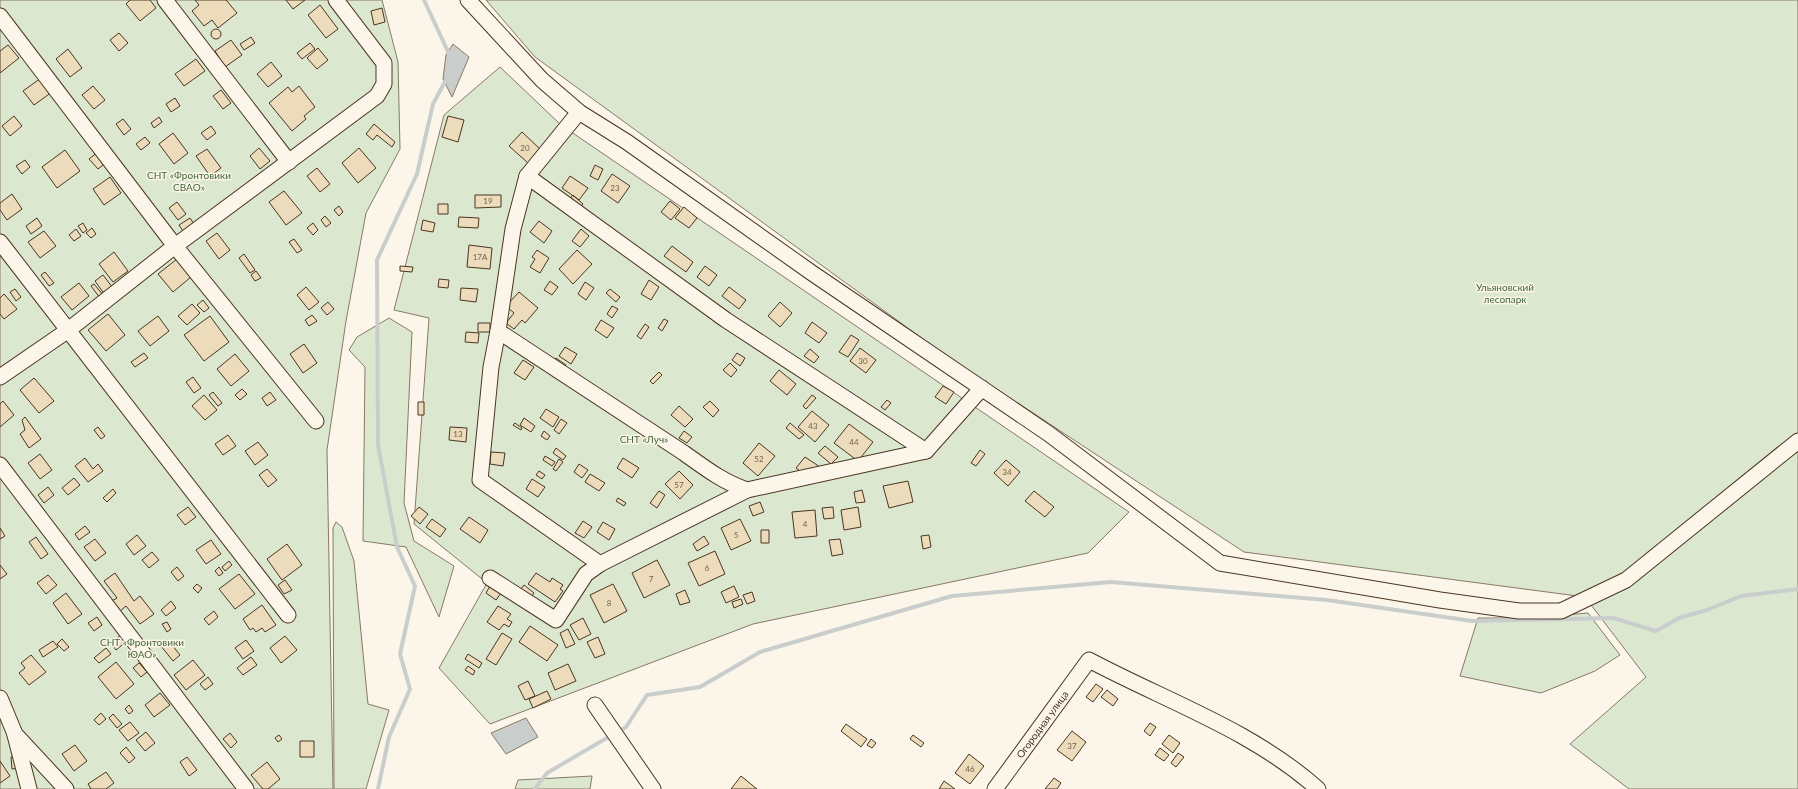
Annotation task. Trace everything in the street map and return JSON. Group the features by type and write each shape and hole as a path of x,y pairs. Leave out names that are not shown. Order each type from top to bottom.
{"street":[{"path":"164,0 289,162"},
{"path":"0,377 67,331 175,246 377,96 384,84 384,63 336,0"},
{"path":"468,0 542,80 579,112 627,142 812,273 1049,434 1220,563 1440,600 1519,611 1561,611 1626,580 1798,441"},
{"path":"0,16 175,246 316,421"},
{"path":"579,112 527,176 513,229 498,331 491,366 480,480 600,564"},
{"path":"527,176 726,320 926,451"},
{"path":"0,242 67,331 288,615"},
{"path":"498,331 684,453 714,475 730,485 747,490"},
{"path":"490,578 556,620 586,574 600,564 747,490 926,451 982,388"},
{"path":"0,465 246,789"},
{"name":"Огородная улица","path":"996,789 1089,660 1224,725 1296,769 1318,789"},
{"path":"0,698 15,734 29,789"},
{"path":"595,704 653,789"},
{"path":"15,734 66,789"}],"green space":[{"path":"0,0 382,0 398,62 400,149 366,213 346,321 327,450 333,789 0,789"},
{"name":"Ульяновский лесопарк","path":"486,0 1798,0 1798,789 1629,789 1570,744 1646,677 1585,597 1244,552 945,355 535,57"},
{"name":"СНТ «Луч»","path":"500,67 561,125 1129,512 1088,553 753,624 490,724 439,668 487,583 414,524 429,318 394,310 444,115"},
{"path":"389,318 412,332 404,503 414,541 454,566 439,617 406,547 363,541 365,367 349,350 357,337"},
{"path":"336,522 342,527 354,561 368,704 389,710 366,789 334,789 333,528"},
{"path":"1588,613 1620,655 1595,671 1541,693 1460,676 1478,618 1527,618"},
{"path":"592,776 590,789 515,789 518,780"}],"shaded area":[{"path":"453,44 469,57 452,97 443,79 446,55"},
{"path":"526,718 538,737 506,754 491,733"}],"building":[{"path":"130,0 150,0 156,8 140,21 126,4"},
{"path":"195,0 226,0 237,13 218,28 212,20 204,26 192,11 199,5"},
{"path":"286,0 305,0 293,9"},
{"path":"320,5 338,29 326,38 308,15"},
{"path":"382,8 385,22 374,25 371,11"},
{"path":"214,29 218,29 220,30 220,38 214,39 211,36 211,32"},
{"path":"119,33 128,43 119,51 110,40"},
{"path":"251,37 255,43 244,50 240,44"},
{"path":"231,40 242,55 225,67 215,51"},
{"path":"310,43 315,49 302,59 297,53"},
{"path":"8,45 19,58 0,73 0,51"},
{"path":"318,48 328,60 317,69 307,58"},
{"path":"68,49 82,68 70,77 56,59"},
{"path":"196,59 205,71 184,86 175,74"},
{"path":"271,62 282,76 268,87 257,74"},
{"path":"41,78 52,92 34,105 23,91"},
{"path":"93,86 105,100 94,109 82,95"},
{"path":"299,86 315,107 304,116 306,119 292,131 269,103 288,87 292,92"},
{"path":"221,90 231,103 223,109 213,96"},
{"path":"175,98 180,106 171,112 166,104"},
{"path":"14,116 22,126 10,136 2,126"},
{"path":"448,116 464,120 458,142 442,137"},
{"path":"159,117 162,122 154,128 151,123"},
{"path":"123,119 131,129 124,135 116,124"},
{"path":"374,124 395,142 392,147 377,135 373,140 366,134"},
{"path":"211,126 216,133 207,140 201,133"},
{"path":"522,132 541,150 528,163 509,146"},
{"path":"173,133 188,153 174,164 159,144"},
{"path":"145,137 150,143 141,150 136,144"},
{"path":"259,148 270,161 260,169 250,156"},
{"path":"359,148 376,168 358,183 342,163"},
{"path":"207,149 221,168 210,176 196,156"},
{"path":"65,150 80,171 57,188 42,167"},
{"path":"99,151 108,161 98,169 89,159"},
{"path":"25,160 30,167 22,174 16,166"},
{"path":"595,165 603,169 598,180 590,176"},
{"path":"317,168 330,184 320,192 307,176"},
{"path":"612,174 630,186 618,203 601,191"},
{"path":"570,176 588,188 579,200 562,188"},
{"path":"110,177 121,193 104,205 93,189"},
{"path":"284,191 302,213 286,225 269,202"},
{"path":"12,194 22,209 7,220 0,210 0,203"},
{"path":"475,195 501,195 501,207 475,208"},
{"path":"573,195 583,204 577,211 567,202"},
{"path":"670,201 680,209 671,220 661,212"},
{"path":"177,202 186,214 178,220 169,208"},
{"path":"438,204 448,204 448,214 438,214"},
{"path":"339,206 343,212 339,216 334,210"},
{"path":"684,207 697,218 689,228 675,218"},
{"path":"325,216 331,223 326,227 321,220"},
{"path":"459,217 479,218 478,228 458,227"},
{"path":"37,218 42,226 31,234 26,226"},
{"path":"190,218 194,224 183,231 179,225"},
{"path":"423,220 435,223 433,232 421,230"},
{"path":"539,221 552,231 544,243 530,232"},
{"path":"83,223 87,230 83,233 78,226"},
{"path":"313,223 318,230 313,235 307,228"},
{"path":"92,228 96,234 91,238 86,233"},
{"path":"76,229 81,236 74,241 69,235"},
{"path":"581,229 589,236 580,247 572,241"},
{"path":"44,231 56,246 40,258 28,242"},
{"path":"217,233 230,250 219,259 206,241"},
{"path":"294,239 302,250 297,253 289,242"},
{"path":"469,245 492,248 490,269 467,267"},
{"path":"672,246 693,262 686,272 664,256"},
{"path":"537,250 549,258 540,273 530,267 535,259 532,257"},
{"path":"577,250 592,264 573,284 559,269"},
{"path":"114,252 128,271 113,282 99,264"},
{"path":"244,254 255,270 250,273 239,258"},
{"path":"177,259 191,277 173,292 158,274"},
{"path":"400,266 413,267 412,272 400,271"},
{"path":"705,266 717,275 709,286 697,277"},
{"path":"256,271 261,278 255,281 251,275"},
{"path":"45,272 54,283 49,286 41,275"},
{"path":"103,275 113,288 105,295 95,281"},
{"path":"439,279 449,280 448,288 438,287"},
{"path":"649,280 659,287 651,300 641,294"},
{"path":"550,281 558,287 552,295 544,290"},
{"path":"585,282 594,288 586,300 578,294"},
{"path":"79,283 89,296 72,310 61,297"},
{"path":"94,284 103,295 100,298 91,286"},
{"path":"306,287 319,302 309,310 297,295"},
{"path":"729,287 746,300 739,309 722,296"},
{"path":"461,288 478,289 476,302 460,300"},
{"path":"15,289 21,297 16,301 10,292"},
{"path":"610,289 620,297 616,302 606,293"},
{"path":"519,292 538,308 525,323 522,320 514,329 506,323 514,313 506,306"},
{"path":"4,294 17,309 4,319 0,314 0,298"},
{"path":"203,300 209,308 204,312 197,305"},
{"path":"328,302 334,309 327,315 321,308"},
{"path":"780,302 792,313 780,327 768,316"},
{"path":"192,304 200,313 187,325 178,316"},
{"path":"612,306 618,309 612,318 607,314"},
{"path":"108,314 125,335 106,351 88,330"},
{"path":"312,315 317,321 309,326 305,320"},
{"path":"158,316 169,331 150,346 138,331"},
{"path":"210,316 229,342 204,361 184,335"},
{"path":"664,319 668,321 662,331 658,328"},
{"path":"601,320 614,328 607,338 595,330"},
{"path":"812,322 827,333 819,343 805,333"},
{"path":"478,323 490,323 490,332 478,332"},
{"path":"645,324 649,327 641,339 637,336"},
{"path":"466,332 479,333 478,343 465,342"},
{"path":"851,335 859,340 848,357 839,352"},
{"path":"304,344 317,363 303,373 290,354"},
{"path":"565,347 577,354 571,364 559,356"},
{"path":"860,348 876,360 866,373 850,361"},
{"path":"810,349 819,357 814,363 804,356"},
{"path":"144,353 148,358 135,367 131,362"},
{"path":"737,353 745,358 740,366 732,360"},
{"path":"235,354 249,371 231,386 217,369"},
{"path":"556,358 566,365 564,368 554,360"},
{"path":"523,360 534,367 525,380 514,373"},
{"path":"730,363 737,370 731,377 723,370"},
{"path":"779,370 796,384 787,395 770,381"},
{"path":"659,372 662,375 653,384 650,381"},
{"path":"193,377 201,388 194,393 186,382"},
{"path":"34,378 54,401 39,413 20,390"},
{"path":"943,386 954,392 946,404 935,397"},
{"path":"242,389 247,394 240,400 235,395"},
{"path":"213,392 222,403 218,406 209,395"},
{"path":"270,392 276,400 267,406 262,398"},
{"path":"204,395 217,410 205,420 192,406"},
{"path":"812,395 816,398 806,409 803,406"},
{"path":"887,400 891,403 885,410 881,407"},
{"path":"3,401 14,415 0,427 0,404"},
{"path":"710,401 719,410 713,417 703,407"},
{"path":"418,402 424,402 424,415 418,415"},
{"path":"679,406 693,419 685,427 671,415"},
{"path":"546,409 559,417 553,427 540,418"},
{"path":"812,411 829,425 815,442 798,427"},
{"path":"25,417 41,439 29,448 20,434 25,430 22,420"},
{"path":"524,418 535,426 531,432 520,425"},
{"path":"561,419 567,423 559,434 554,430"},
{"path":"515,423 522,428 521,430 513,425"},
{"path":"790,423 804,435 799,439 786,428"},
{"path":"849,424 873,442 858,461 834,443"},
{"path":"98,427 105,436 101,439 94,430"},
{"path":"450,427 467,428 466,442 449,440"},
{"path":"544,431 550,436 547,440 541,436"},
{"path":"684,431 692,437 687,443 679,438"},
{"path":"228,435 236,446 223,455 215,444"},
{"path":"258,442 268,455 255,465 245,451"},
{"path":"759,443 775,456 758,476 743,463"},
{"path":"825,446 838,457 831,464 818,453"},
{"path":"556,448 566,456 563,460 553,453"},
{"path":"980,450 985,454 976,466 971,463"},
{"path":"491,452 505,453 503,466 490,464"},
{"path":"40,454 52,470 40,479 28,463"},
{"path":"545,456 555,462 552,466 543,460"},
{"path":"805,457 820,467 800,471 796,468"},
{"path":"85,458 93,469 98,464 103,471 88,482 75,466"},
{"path":"623,458 639,468 632,478 617,468"},
{"path":"559,459 563,462 556,471 553,469"},
{"path":"1006,460 1020,472 1008,486 994,473"},
{"path":"579,464 588,470 582,478 574,472"},
{"path":"267,469 277,480 268,487 259,475"},
{"path":"539,471 545,475 542,479 536,475"},
{"path":"679,471 693,485 680,499 665,484"},
{"path":"590,474 605,483 599,491 585,482"},
{"path":"74,478 80,485 68,495 62,488"},
{"path":"532,479 545,487 538,497 526,489"},
{"path":"908,481 913,502 889,508 883,486"},
{"path":"48,487 54,495 44,503 38,495"},
{"path":"113,489 116,493 107,502 103,498"},
{"path":"862,490 865,502 856,503 854,492"},
{"path":"659,491 665,495 657,508 650,503"},
{"path":"1034,491 1054,507 1045,517 1025,501"},
{"path":"618,498 626,503 624,506 616,501"},
{"path":"760,502 764,512 753,516 749,506"},
{"path":"188,507 196,517 185,525 177,515"},
{"path":"419,507 428,514 420,524 411,516"},
{"path":"833,507 834,518 824,519 822,508"},
{"path":"858,507 861,527 844,530 841,510"},
{"path":"815,510 817,536 795,538 792,512"},
{"path":"469,517 488,530 480,543 460,529"},
{"path":"432,519 446,529 440,537 426,527"},
{"path":"740,519 751,541 731,550 721,528"},
{"path":"583,521 592,527 584,538 575,533"},
{"path":"603,522 615,529 609,540 597,532"},
{"path":"85,526 90,532 79,540 75,534"},
{"path":"0,528 5,536 0,539"},
{"path":"761,530 769,530 769,543 761,543"},
{"path":"137,535 146,546 134,555 126,544"},
{"path":"929,535 931,547 923,549 921,536"},
{"path":"704,536 709,544 697,551 693,544"},
{"path":"36,537 48,554 41,559 29,542"},
{"path":"95,539 106,553 95,561 84,547"},
{"path":"840,539 843,554 832,556 829,540"},
{"path":"211,540 221,554 206,564 196,550"},
{"path":"287,544 302,565 282,580 267,559"},
{"path":"715,551 725,574 699,586 688,563"},
{"path":"152,552 159,560 149,568 142,560"},
{"path":"657,560 670,585 644,598 632,573"},
{"path":"229,561 232,565 225,571 222,567"},
{"path":"0,565 7,574 0,579"},
{"path":"177,567 184,576 178,581 171,572"},
{"path":"219,567 223,573 219,576 215,571"},
{"path":"115,573 134,601 140,596 154,614 140,624 126,606 119,612 112,601 117,598 104,581"},
{"path":"536,573 550,582 552,578 563,585 560,589 563,591 555,602 528,584"},
{"path":"239,574 255,594 235,609 219,589"},
{"path":"48,575 57,585 46,594 37,583"},
{"path":"285,580 292,590 284,594 278,585"},
{"path":"197,584 202,588 198,593 193,588"},
{"path":"613,584 627,611 604,623 590,595"},
{"path":"524,585 534,593 531,597 521,589"},
{"path":"490,586 501,593 496,600 486,593"},
{"path":"734,586 739,597 726,603 721,592"},
{"path":"685,590 690,602 680,605 676,594"},
{"path":"752,592 755,601 747,604 743,595"},
{"path":"66,593 82,614 68,624 53,603"},
{"path":"741,599 743,604 734,608 732,602"},
{"path":"171,601 176,608 166,616 161,610"},
{"path":"262,605 276,625 265,632 262,628 256,632 253,628 250,630 243,619"},
{"path":"498,606 511,614 507,619 512,622 509,627 504,624 499,630 487,622"},
{"path":"214,611 218,617 209,625 204,619"},
{"path":"97,617 102,625 94,631 88,623"},
{"path":"583,618 591,634 579,640 570,625"},
{"path":"167,622 171,629 167,632 162,624"},
{"path":"530,626 558,645 547,661 519,642"},
{"path":"568,629 575,644 566,648 560,633"},
{"path":"502,633 512,639 496,665 486,659"},
{"path":"122,634 127,641 116,650 111,643"},
{"path":"285,636 297,650 281,663 270,648"},
{"path":"598,637 605,654 595,658 587,642"},
{"path":"62,639 69,647 64,651 57,644"},
{"path":"168,640 180,655 173,661 161,646"},
{"path":"246,640 254,651 243,659 235,648"},
{"path":"53,641 58,647 43,657 39,650"},
{"path":"106,648 111,654 99,663 94,658"},
{"path":"468,654 482,663 479,668 465,659"},
{"path":"31,655 46,672 29,685 19,673 25,668 21,663"},
{"path":"251,657 257,665 243,675 237,668"},
{"path":"193,660 205,675 186,690 174,675"},
{"path":"116,662 134,684 116,699 98,677"},
{"path":"139,663 147,672 141,677 133,668"},
{"path":"568,664 576,681 555,690 548,673"},
{"path":"468,666 475,671 473,675 465,670"},
{"path":"208,677 213,684 205,690 200,684"},
{"path":"528,681 535,696 525,700 518,686"},
{"path":"1096,684 1103,689 1093,702 1086,697"},
{"path":"1107,690 1118,699 1113,706 1101,697"},
{"path":"547,691 551,699 533,708 529,699"},
{"path":"160,693 170,705 154,717 145,705"},
{"path":"129,705 133,711 129,714 125,709"},
{"path":"101,713 106,719 99,725 94,720"},
{"path":"113,714 122,724 117,728 109,718"},
{"path":"130,722 139,733 128,741 119,730"},
{"path":"1150,723 1156,727 1150,736 1144,731"},
{"path":"846,724 867,739 861,747 841,731"},
{"path":"1072,731 1086,742 1072,761 1057,750"},
{"path":"146,732 155,743 145,751 136,740"},
{"path":"230,733 237,742 231,748 223,739"},
{"path":"279,735 282,739 278,742 275,738"},
{"path":"913,735 924,743 921,747 910,739"},
{"path":"1169,735 1180,743 1173,753 1162,744"},
{"path":"871,739 876,743 872,748 867,745"},
{"path":"300,741 314,741 314,757 300,757"},
{"path":"75,745 87,761 74,771 62,754"},
{"path":"126,747 135,758 129,763 120,753"},
{"path":"1160,748 1169,755 1164,761 1155,755"},
{"path":"1178,753 1184,757 1176,767 1171,763"},
{"path":"969,754 984,766 970,784 955,773"},
{"path":"22,755 24,768 12,769 11,757"},
{"path":"187,757 197,770 189,776 180,762"},
{"path":"0,761 10,776 0,783"},
{"path":"267,762 280,779 268,789 263,789 251,775"},
{"path":"106,772 114,783 106,789 91,789 88,784"},
{"path":"741,776 757,789 731,789"},
{"path":"1054,778 1061,783 1057,789 1045,789"},
{"path":"944,781 955,789 939,789"}],"waterway":[{"path":"424,0 450,56"},
{"path":"378,789 389,737 410,689 400,654 415,586 397,547 378,445 377,260 417,174 433,104 447,78"},
{"path":"618,732 626,727 647,695 700,687 760,652 952,596 1111,582 1327,600 1472,621 1613,618 1656,631 1679,618 1707,610 1741,596 1798,589"},
{"path":"535,789 547,773 612,735"}],"park label":[{"name":"СНТ «Фронтовики СВАО»","path":"189,180"},
{"name":"СНТ «Фронтовики ЮАО»","path":"142,648"}]}
